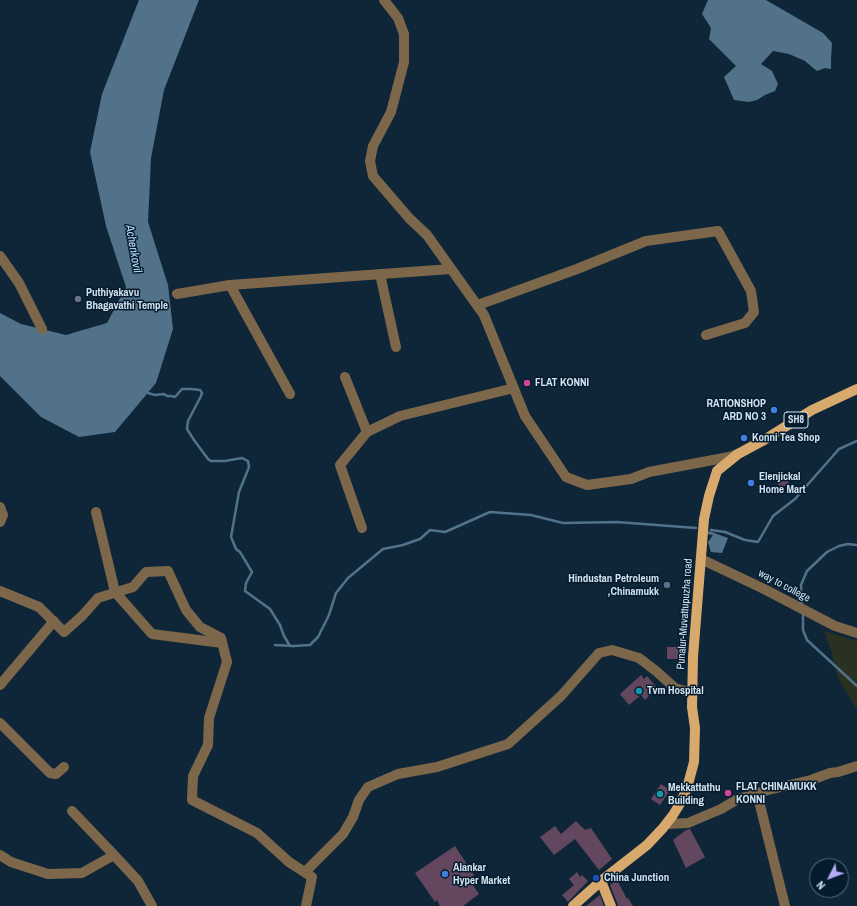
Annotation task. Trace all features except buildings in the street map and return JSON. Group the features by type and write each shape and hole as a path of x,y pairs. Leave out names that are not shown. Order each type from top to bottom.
{"main road":[{"name":"SH8","path":"738,454 812,410 857,389"},
{"name":"Punalur-Muvattupuzha road","path":"573,906 601,881 647,845 667,824 681,802 687,788 694,762 695,748 692,707 693,657 704,519 717,471 738,454"},
{"path":"601,881 611,906"}],"street":[{"path":"384,0 398,18 404,34 404,62 391,112 373,146 370,161 373,176 409,218 427,235 478,305 484,315 525,416 566,477 587,485 631,479 649,472 730,457 738,454"},
{"path":"478,305 577,269 646,241 718,231 751,291 754,312 745,323 706,334"},
{"path":"0,256 19,283 42,329"},
{"path":"178,294 230,285 451,269"},
{"path":"380,274 396,347"},
{"path":"230,285 290,394"},
{"path":"345,377 367,432"},
{"path":"362,528 340,465 367,432 400,416 514,388"},
{"path":"0,507 3,515 0,522"},
{"path":"96,512 115,592 152,634 222,643"},
{"name":"way to college","path":"701,559 764,589 835,626 857,633"},
{"path":"0,591 39,607 64,632 82,616 98,598 133,587 146,572 168,571 186,610 200,627 220,638 227,662 209,718 208,745 193,776 192,800 257,833 289,862 312,877 306,906"},
{"path":"0,685 54,621"},
{"path":"305,872 343,834 353,817 359,800 368,787 398,774 437,767 508,744 561,696 599,654 612,650 638,658 656,671 675,688 692,693"},
{"path":"0,723 50,773 56,774 64,767"},
{"path":"667,824 688,823 721,809 738,799 857,766"},
{"path":"757,793 785,906"},
{"path":"72,811 138,881 152,906"},
{"path":"0,855 12,862 48,874 82,873 114,855"}],"green space":[{"path":"824,631 857,641 857,710 839,680"}],"water":[{"name":"Achenkovil","path":"139,0 199,0 164,90 151,158 148,222 168,285 173,329 156,383 115,432 79,437 41,417 0,376 0,313 21,324 66,335 107,323 126,287 106,226 90,152 102,94"},
{"path":"708,0 766,0 823,33 832,43 831,69 825,68 817,71 805,61 789,54 773,51 761,64 772,71 778,84 775,91 757,100 749,102 734,100 724,77 736,66 709,39 711,28 702,14"},
{"path":"709,531 728,538 722,553 711,552 708,542 713,535 707,534"}],"waterway":[{"path":"147,391 148,393 155,395 164,394 175,397 182,389 200,390 202,393 188,421 187,429 194,440 211,461 225,461 242,458 248,461 249,467 239,492 231,537 236,549 240,552 252,572 246,583 245,591 270,609 290,646"},
{"path":"711,530 725,532 745,540 758,542 773,516 795,499 839,449 857,441"},
{"path":"275,645 310,645 318,637 329,615 336,593 348,578 383,549 403,545 420,539 430,530 445,532 490,512 531,515 563,523 617,522 696,528"},
{"path":"802,606 801,585 807,571 827,552 839,546 848,544 857,545"},
{"path":"803,613 803,630 807,640 857,686"}],"place":[{"name":"Puthiyakavu Bhagavathi Temple","path":"78,299"},
{"name":"FLAT KONNI","path":"527,383"},
{"name":"RATIONSHOP ARD NO 3","path":"774,410"},
{"name":"Konni Tea Shop","path":"744,438"},
{"name":"Elenjickal Home Mart","path":"751,483"},
{"name":"Hindustan Petroleum ,Chinamukk","path":"667,585"},
{"name":"Tvm Hospital","path":"639,691"},
{"name":"FLAT CHINAMUKK KONNI","path":"728,793"},
{"name":"Mekkattathu Building","path":"660,794"},
{"name":"Alankar Hyper Market","path":"445,874"},
{"name":"China Junction","path":"596,878"}]}
